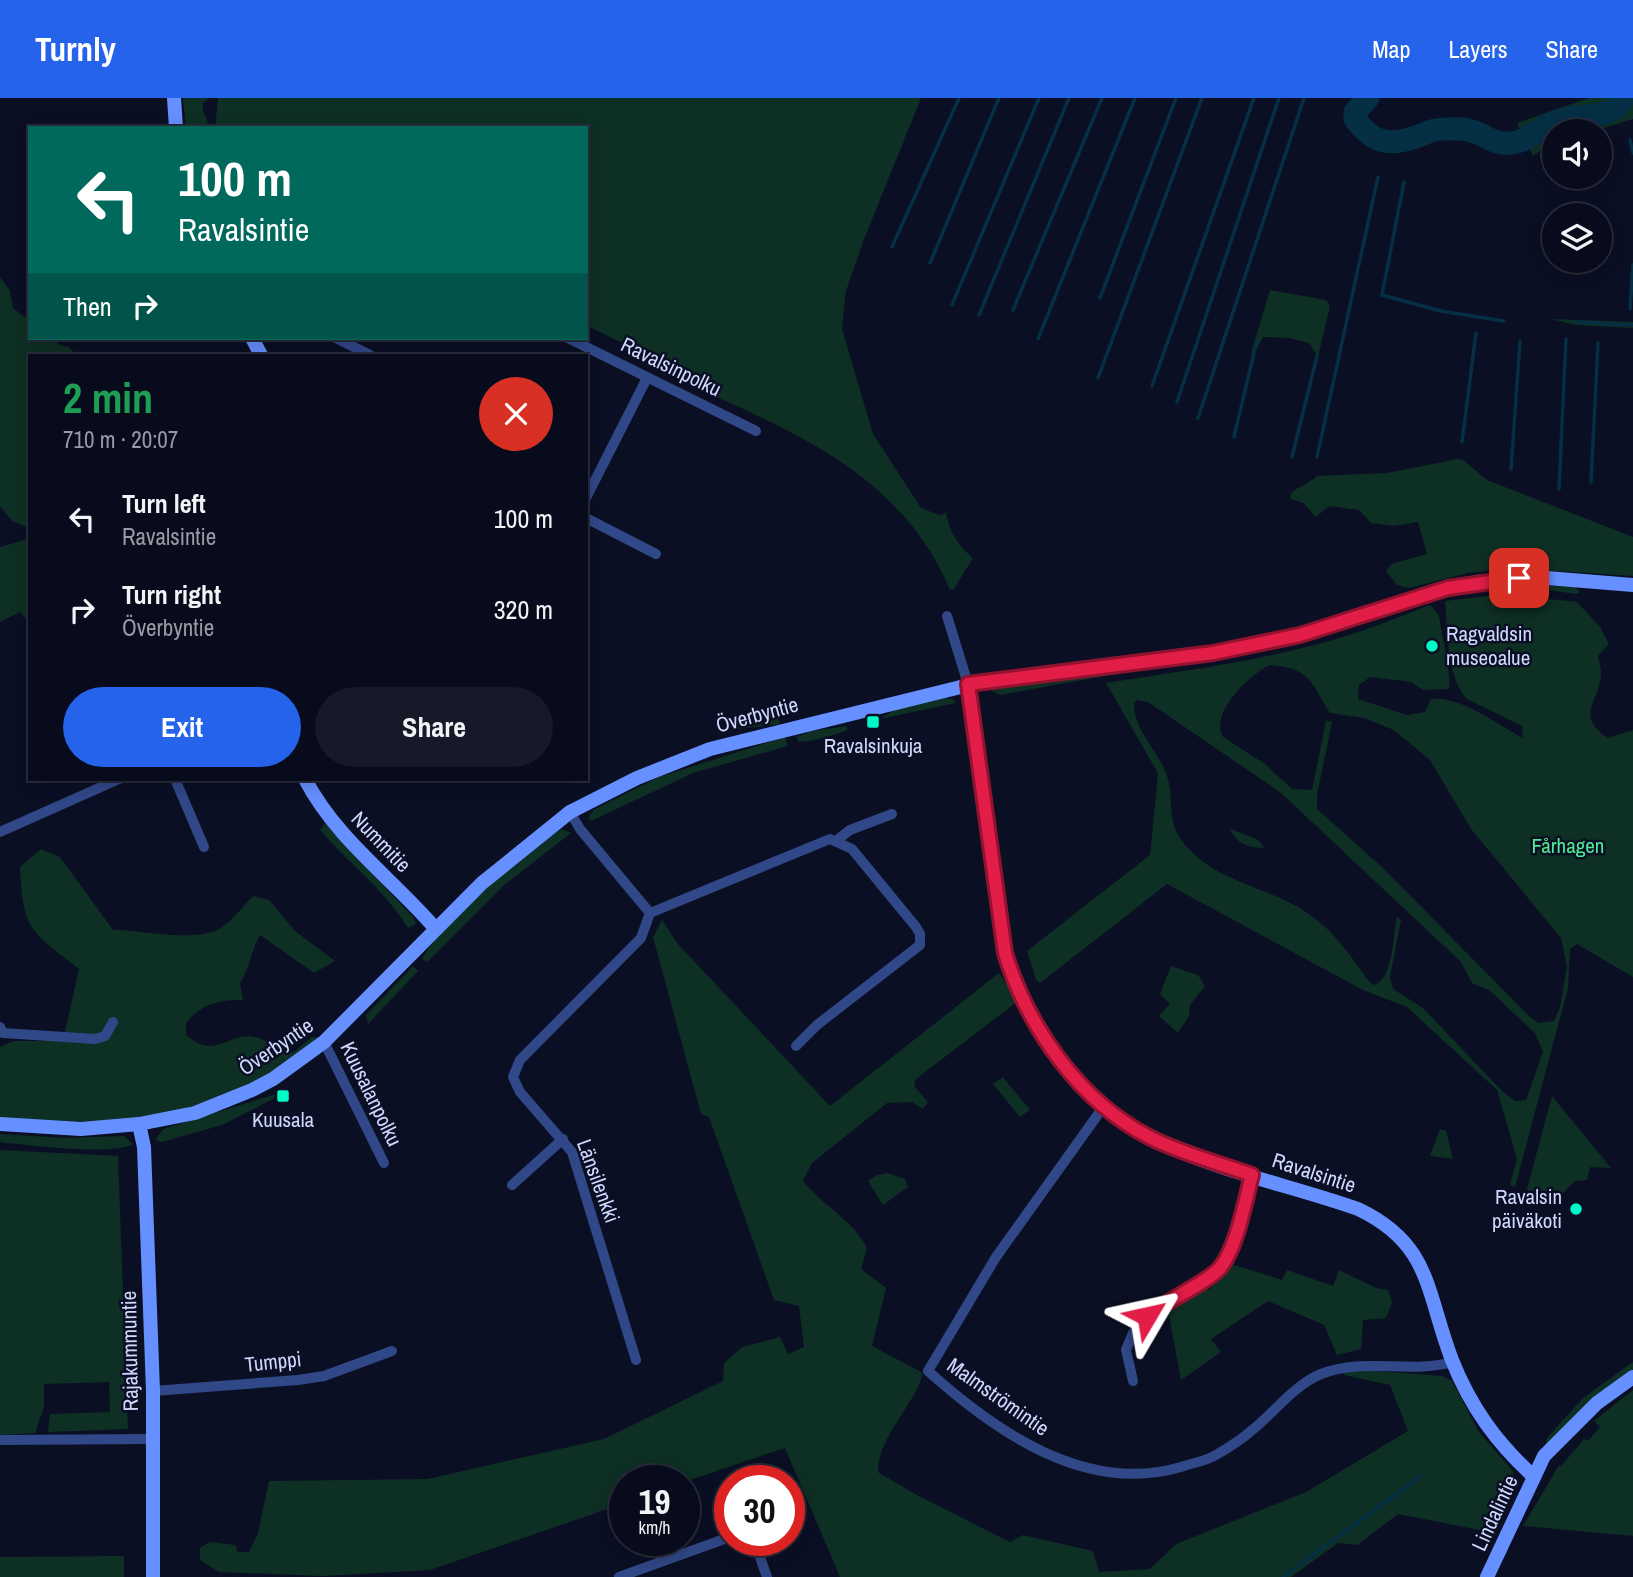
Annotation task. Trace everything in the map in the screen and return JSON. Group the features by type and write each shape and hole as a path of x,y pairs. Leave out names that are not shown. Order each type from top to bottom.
{"street":[{"path":"174,98 176,126"},
{"path":"340,340 367,354"},
{"name":"Ravalsinpolku","path":"572,340 756,431"},
{"path":"588,494 647,377"},
{"path":"588,519 656,554"},
{"name":"Överbyntie","path":"0,1124 81,1129 139,1124 195,1113 252,1090 324,1042 482,883 570,812 637,778 710,749 968,684 1235,648 1300,635 1435,592 1476,582 1535,577 1633,585"},
{"path":"947,616 968,684"},
{"name":"Ravalsintie","path":"968,684 1000,928 1012,978 1043,1035 1078,1081 1104,1106 1149,1137 1252,1175 1358,1209 1390,1226 1419,1260 1453,1362 1490,1433 1506,1452 1538,1472"},
{"path":"0,832 114,781"},
{"path":"176,781 204,847"},
{"name":"Nummitie","path":"306,781 319,805 342,835 435,928"},
{"path":"570,812 580,829 650,913 830,839 852,849 916,927 921,939 915,951 817,1025 796,1046"},
{"path":"837,840 850,830 892,814"},
{"name":"Länsilenkki","path":"636,1360 575,1162 563,1139 515,1085 514,1070 520,1060 641,938 650,913"},
{"path":"0,1027 3,1032 95,1040 105,1036 113,1022"},
{"name":"Kuusalanpolku","path":"324,1042 384,1163"},
{"name":"Malmströmintie","path":"1104,1106 996,1257 928,1371 996,1424 1050,1456 1094,1472 1140,1475 1163,1472 1213,1457 1250,1432 1293,1393 1319,1374 1345,1367 1432,1368 1453,1362"},
{"name":"Rajakummuntie","path":"139,1124 144,1147 153,1391 153,1577"},
{"path":"512,1185 563,1139"},
{"path":"1133,1381 1126,1350 1133,1333 1167,1300 1219,1269 1229,1254 1252,1175"},
{"name":"Tumppi","path":"153,1391 324,1376 392,1351"},
{"name":"Lindalintie","path":"1488,1577 1548,1452 1562,1441 1597,1403 1633,1377"},
{"path":"0,1440 152,1438"},
{"path":"619,1577 714,1543"},
{"path":"760,1556 767,1577"}],"green space":[{"path":"183,98 210,98 203,103 208,126 186,126"},
{"path":"218,98 921,98 846,291 842,329 873,434 921,508 939,515 946,513 955,538 973,558 954,589 950,590 929,549 902,514 870,484 835,458 757,415 675,378 673,368 588,326 588,126 215,126"},
{"path":"1589,98 1633,98 1633,119 1612,126 1612,119 1542,119 1542,150 1533,156 1517,123"},
{"path":"0,277 10,291 13,308 28,319 28,340 55,340 58,344 69,347 75,354 28,354 28,530 12,521 0,506"},
{"path":"1270,290 1326,300 1330,306 1318,357 1309,343 1289,338 1263,337 1254,355 1251,353"},
{"path":"1551,319 1633,322 1633,328 1576,325"},
{"path":"1463,460 1487,480 1633,537 1633,576 1512,568 1468,573 1409,588 1397,585 1386,571 1391,564 1427,554 1418,522 1394,526 1371,523 1359,510 1329,506 1316,517 1303,503 1291,499 1291,493 1317,476 1387,473"},
{"path":"28,539 28,621 20,612 0,622 0,547"},
{"path":"1507,584 1576,587 1580,592 1576,594"},
{"name":"Fårhagen","path":"1504,594 1577,602 1600,627 1609,644 1598,656 1601,673 1591,707 1592,722 1608,738 1633,730 1633,977 1577,944 1570,949 1568,988 1515,1187 1510,1185 1517,1159 1497,1090 1407,1007 1363,990 1167,884 1040,983 1036,980 1027,951 1150,855 1158,773 1106,683 1229,664 1319,644 1430,605 1439,615 1448,665 1449,689 1423,690 1411,682 1370,677 1359,685 1358,699 1407,715 1425,712 1431,699 1443,699 1467,706 1523,738 1522,726 1467,699 1460,689 1449,653 1445,601","holes":["1270,665 1302,674 1313,685 1330,713 1364,718 1394,730 1430,760 1471,829 1561,938 1567,966 1560,1007 1554,1021 1538,1023 1527,1014 1383,868 1317,809 1317,795 1332,722 1326,721 1312,790 1292,789 1265,764 1223,737 1220,727 1226,706 1243,685","1137,700 1148,702 1280,792 1461,962 1472,983 1489,990 1535,1033 1543,1052 1526,1100 1515,1101 1503,1092 1423,1008 1393,989 1390,977 1401,920 1397,917 1389,966 1385,975 1374,985 1334,936 1309,914 1293,904 1224,874 1193,853 1180,838 1173,823 1167,776 1138,722 1134,703"]},
{"path":"1150,668 1000,695 992,691 992,688 1034,679"},
{"path":"944,698 953,699 956,703 880,719 895,710"},
{"path":"739,714 777,716 780,724 739,729"},
{"path":"847,726 847,730 818,739 799,742 796,737 812,731"},
{"path":"785,737 788,746 693,773 591,821 588,818 593,810 659,777"},
{"path":"325,823 414,918 416,924 408,928 388,901 320,830"},
{"path":"1229,828 1258,840 1264,848 1243,844"},
{"path":"562,829 571,833 503,886 427,962 422,959 445,929 486,889"},
{"path":"41,849 60,857 113,930 171,935 202,934 215,931 226,924 253,896 269,900 295,931 335,961 314,973 260,935 240,983 243,1000 219,1002 198,1011 186,1023 186,1035 207,1046 250,1036 263,1040 278,1053 294,1052 312,1037 319,1037 271,1073 240,1090 174,1112 105,1121 0,1118 0,1047 13,1041 63,1041 79,969 40,936 27,917 20,867"},
{"path":"662,920 678,944 830,1106 999,973 1018,1001 916,1079 914,1086 928,1102 923,1109 912,1102 887,1103 812,1163 803,1181 861,1238 867,1248 861,1269 886,1288 872,1346 923,1373 884,1446 878,1472 915,1494 1010,1542 1023,1535 1093,1551 1099,1572 1150,1569 1176,1544 1306,1492 1408,1431 1390,1385 1344,1375 1345,1372 1364,1370 1442,1376 1452,1381 1479,1432 1513,1471 1513,1476 1485,1531 1398,1514 1357,1545 1338,1543 1291,1577 840,1577 805,1495 805,1465 792,1465 785,1448 734,1465 714,1465 714,1472 700,1477 700,1465 609,1465 609,1508 430,1570 322,1576 219,1572 200,1560 200,1548 209,1542 235,1545 238,1552 249,1552 258,1533 269,1481 428,1479 604,1439 723,1381 724,1363 742,1347 780,1337 788,1354 804,1347 799,1306 774,1300 709,1117 701,1114 653,937"},
{"path":"413,966 418,971 368,1024 366,1015"},
{"path":"1171,966 1198,975 1205,986 1190,1005 1189,1016 1178,1033 1159,1016 1170,1004 1160,994"},
{"path":"1003,1077 1030,1110 1020,1117 993,1084"},
{"path":"276,1094 273,1099 222,1125 162,1142 155,1140 163,1129"},
{"path":"1552,1096 1611,1168 1590,1167 1587,1180 1575,1181 1558,1198 1534,1200 1527,1189"},
{"path":"1440,1129 1446,1131 1453,1159 1430,1156"},
{"path":"0,1134 64,1138 124,1136 133,1144 108,1149 48,1147 0,1142"},
{"path":"0,1150 118,1156 128,1429 48,1432 50,1414 110,1412 109,1382 44,1384 44,1407 35,1433 0,1435"},
{"path":"887,1173 905,1179 908,1187 883,1205 868,1181"},
{"path":"1231,1264 1282,1280 1287,1270 1333,1286 1339,1270 1376,1288 1388,1290 1392,1303 1386,1318 1363,1320 1361,1349 1337,1355 1324,1325 1268,1301 1211,1339 1221,1352 1181,1380 1167,1305 1187,1286 1209,1290"},
{"path":"1633,1362 1633,1371 1549,1447 1546,1444 1547,1438 1583,1398"},
{"path":"1633,1390 1633,1536 1523,1526 1559,1465 1561,1466 1584,1439 1588,1441 1600,1427 1594,1421"},
{"path":"124,1556 124,1577 0,1577 0,1557"}],"waterway":[{"path":"892,247 959,98"},
{"path":"930,263 999,98"},
{"path":"952,305 1039,98"},
{"path":"979,315 1069,98"},
{"path":"1013,310 1102,98"},
{"path":"1038,339 1135,98"},
{"path":"1100,298 1176,98"},
{"path":"1098,378 1202,98"},
{"path":"1152,386 1254,98"},
{"path":"1177,402 1279,98"},
{"path":"1198,418 1304,98"},
{"path":"1368,98 1355,112 1355,119 1368,133 1380,140 1396,142 1434,130 1462,129 1505,143 1519,142 1560,120 1612,110 1623,98"},
{"path":"1630,140 1633,153"},
{"path":"1317,457 1378,177"},
{"path":"1404,182 1382,295 1441,311 1504,321"},
{"path":"1630,309 1633,265"},
{"path":"1576,322 1633,325"},
{"path":"1462,442 1476,333"},
{"path":"1559,489 1566,339"},
{"path":"1234,437 1257,340"},
{"path":"1511,469 1520,341"},
{"path":"1591,482 1598,343"},
{"path":"1292,457 1317,356"},
{"path":"1283,1577 1421,1476"}],"place":[{"name":"Ragvaldsin museoalue","path":"1432,646"},
{"name":"Ravalsinkuja","path":"873,722"},
{"name":"Kuusala","path":"283,1096"},
{"name":"Ravalsin päiväkoti","path":"1576,1209"}],"route":[{"path":"1147,1316 1167,1300 1219,1269 1229,1254 1252,1175 1168,1145 1149,1137 1128,1123 1104,1106 1078,1081 1036,1026 1012,978 1000,928 968,684 1213,653 1300,635 1448,588 1519,578"}]}
